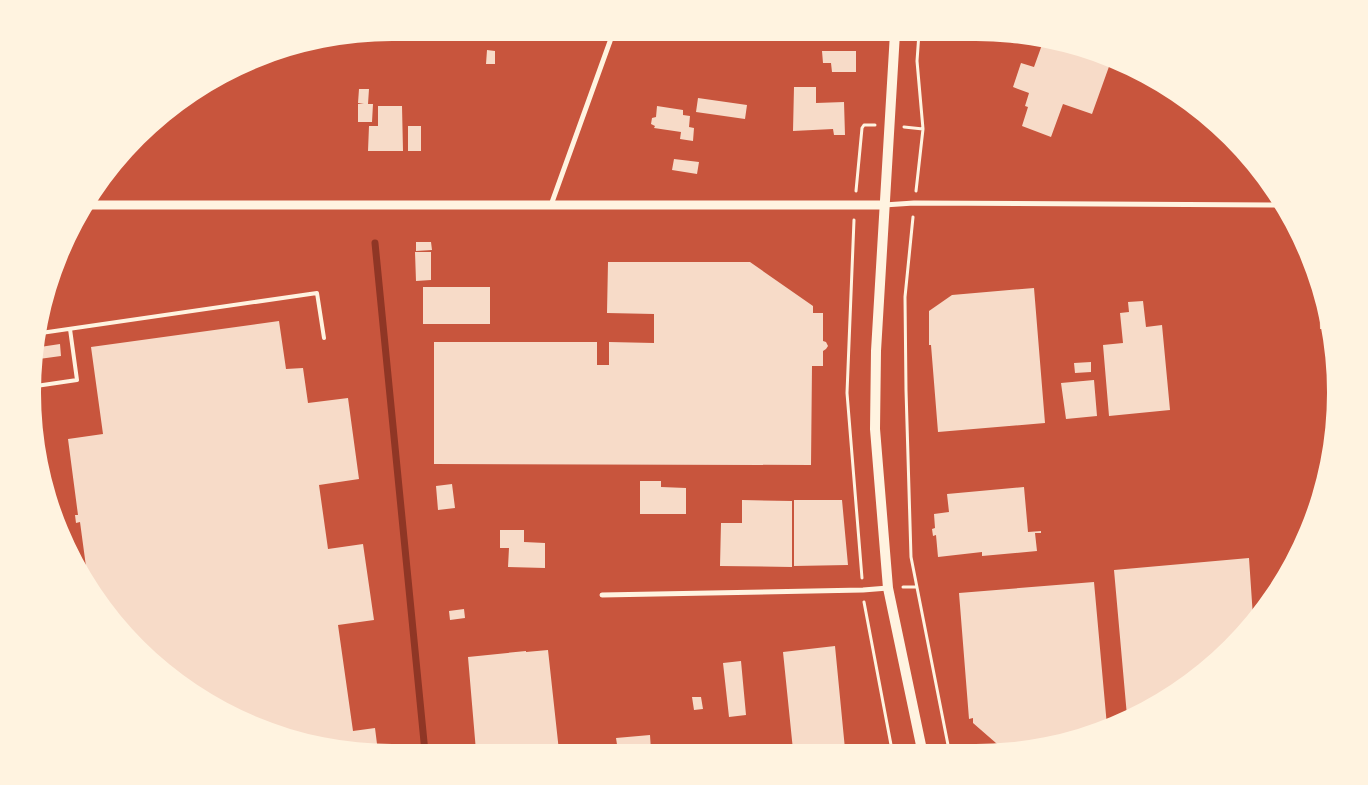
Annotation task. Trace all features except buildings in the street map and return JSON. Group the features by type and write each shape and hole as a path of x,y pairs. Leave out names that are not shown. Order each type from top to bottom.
{"main road":[{"path":"894,41 876,351 876,429 888,588 921,744"}],"street":[{"path":"551,205 610,41"},
{"path":"95,205 884,205 914,203 1273,205"},
{"path":"602,595 888,588"}],"lane":[{"path":"47,332 317,294 324,338"},
{"path":"41,385 77,380 70,329"}],"path":[{"path":"918,41 917,61 923,129 905,297 911,557 947,744"},
{"path":"855,204 847,393 864,606 891,744"}],"waterway":[{"path":"375,243 424,744"}]}
